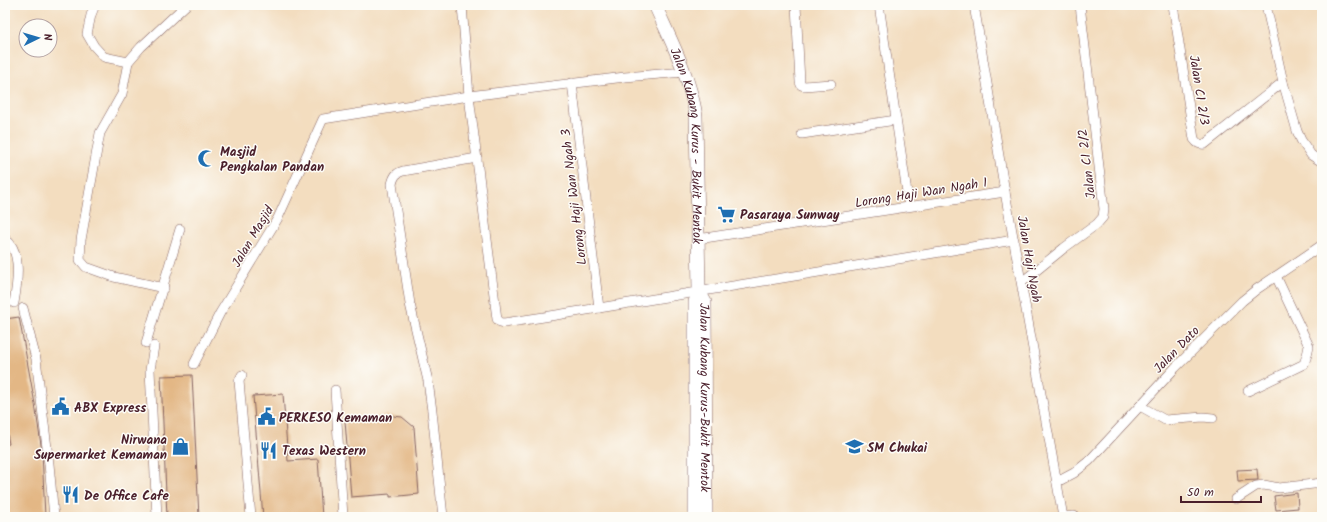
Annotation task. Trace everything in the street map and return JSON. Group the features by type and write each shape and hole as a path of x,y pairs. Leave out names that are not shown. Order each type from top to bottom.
{"main road":[{"name":"Jalan Kubang Kurus - Bukit Mentok","path":"655,5 684,72 694,102 696,116 699,291"},
{"name":"Jalan Kubang Kurus-Bukit Mentok","path":"695,517 695,302 699,291"},
{"name":"Jalan Kubang Kurus-Bukit Mentok","path":"699,291 705,302 706,517"}],"street":[{"path":"95,5 87,34 94,46 104,57 128,62"},
{"path":"164,288 114,277 86,267 80,260 81,240 100,133 122,94 128,62 141,47 186,5"},
{"path":"462,5 469,96 497,320 500,322 504,323 599,308 1014,240"},
{"path":"796,5 801,85 832,84"},
{"path":"879,5 909,206"},
{"name":"Jalan Haji Ngah","path":"974,5 1005,192 1063,517"},
{"name":"Jalan C1 2/2","path":"1022,282 1064,248 1097,224 1104,213 1080,5"},
{"name":"Jalan C1 2/3","path":"1173,5 1194,139 1197,143 1201,145 1205,144 1283,82"},
{"path":"1266,5 1283,82 1301,140 1311,155 1322,162"},
{"path":"469,96 572,83 684,72"},
{"name":"Lorong Haji Wan Ngah 3","path":"572,83 599,308"},
{"name":"Jalan Masjid","path":"194,364 220,313 278,218 323,119 469,96"},
{"path":"802,134 896,120"},
{"path":"443,517 428,381 416,335 410,304 392,184 397,173 403,170 477,158"},
{"name":"Lorong Haji Wan Ngah 1","path":"698,239 1005,192"},
{"path":"157,517 150,344 180,229"},
{"path":"5,240 10,243 15,254 18,274 14,303"},
{"name":"Jalan Dato","path":"1057,482 1074,473 1088,461 1229,313 1257,289 1322,245"},
{"path":"1248,391 1304,364 1307,355 1309,346 1276,276"},
{"path":"23,308 36,359 54,517"},
{"path":"242,375 239,381 251,517"},
{"path":"335,390 343,517"},
{"path":"1140,406 1165,420 1203,417 1213,418"},
{"path":"1236,499 1256,486 1264,485 1280,488 1322,483"},
{"path":"1063,517 1076,517"}],"building":[{"path":"19,317 42,452 45,517 6,517 5,445 9,444 5,422 5,319"},
{"name":"Nirwana Supermarket Kemaman","path":"192,375 199,517 167,517 161,376"},
{"path":"283,394 288,461 318,459 322,517 263,517 253,396"},
{"path":"384,415 402,417 414,427 419,494 390,497 390,494 351,497 345,421"},
{"path":"1257,469 1258,480 1238,481 1237,470"},
{"path":"1297,493 1298,508 1276,510 1274,496"}],"place":[{"name":"Masjid Pengkalan Pandan","path":"207,158"},
{"name":"Pasaraya Sunway","path":"727,214"},
{"name":"ABX Express","path":"61,407"},
{"name":"PERKESO Kemaman","path":"266,417"},
{"name":"Nirwana Supermarket Kemaman","path":"180,446"},
{"name":"SM Chukai","path":"854,447"},
{"name":"Texas Western","path":"269,450"},
{"name":"De Office Cafe","path":"71,495"}]}
